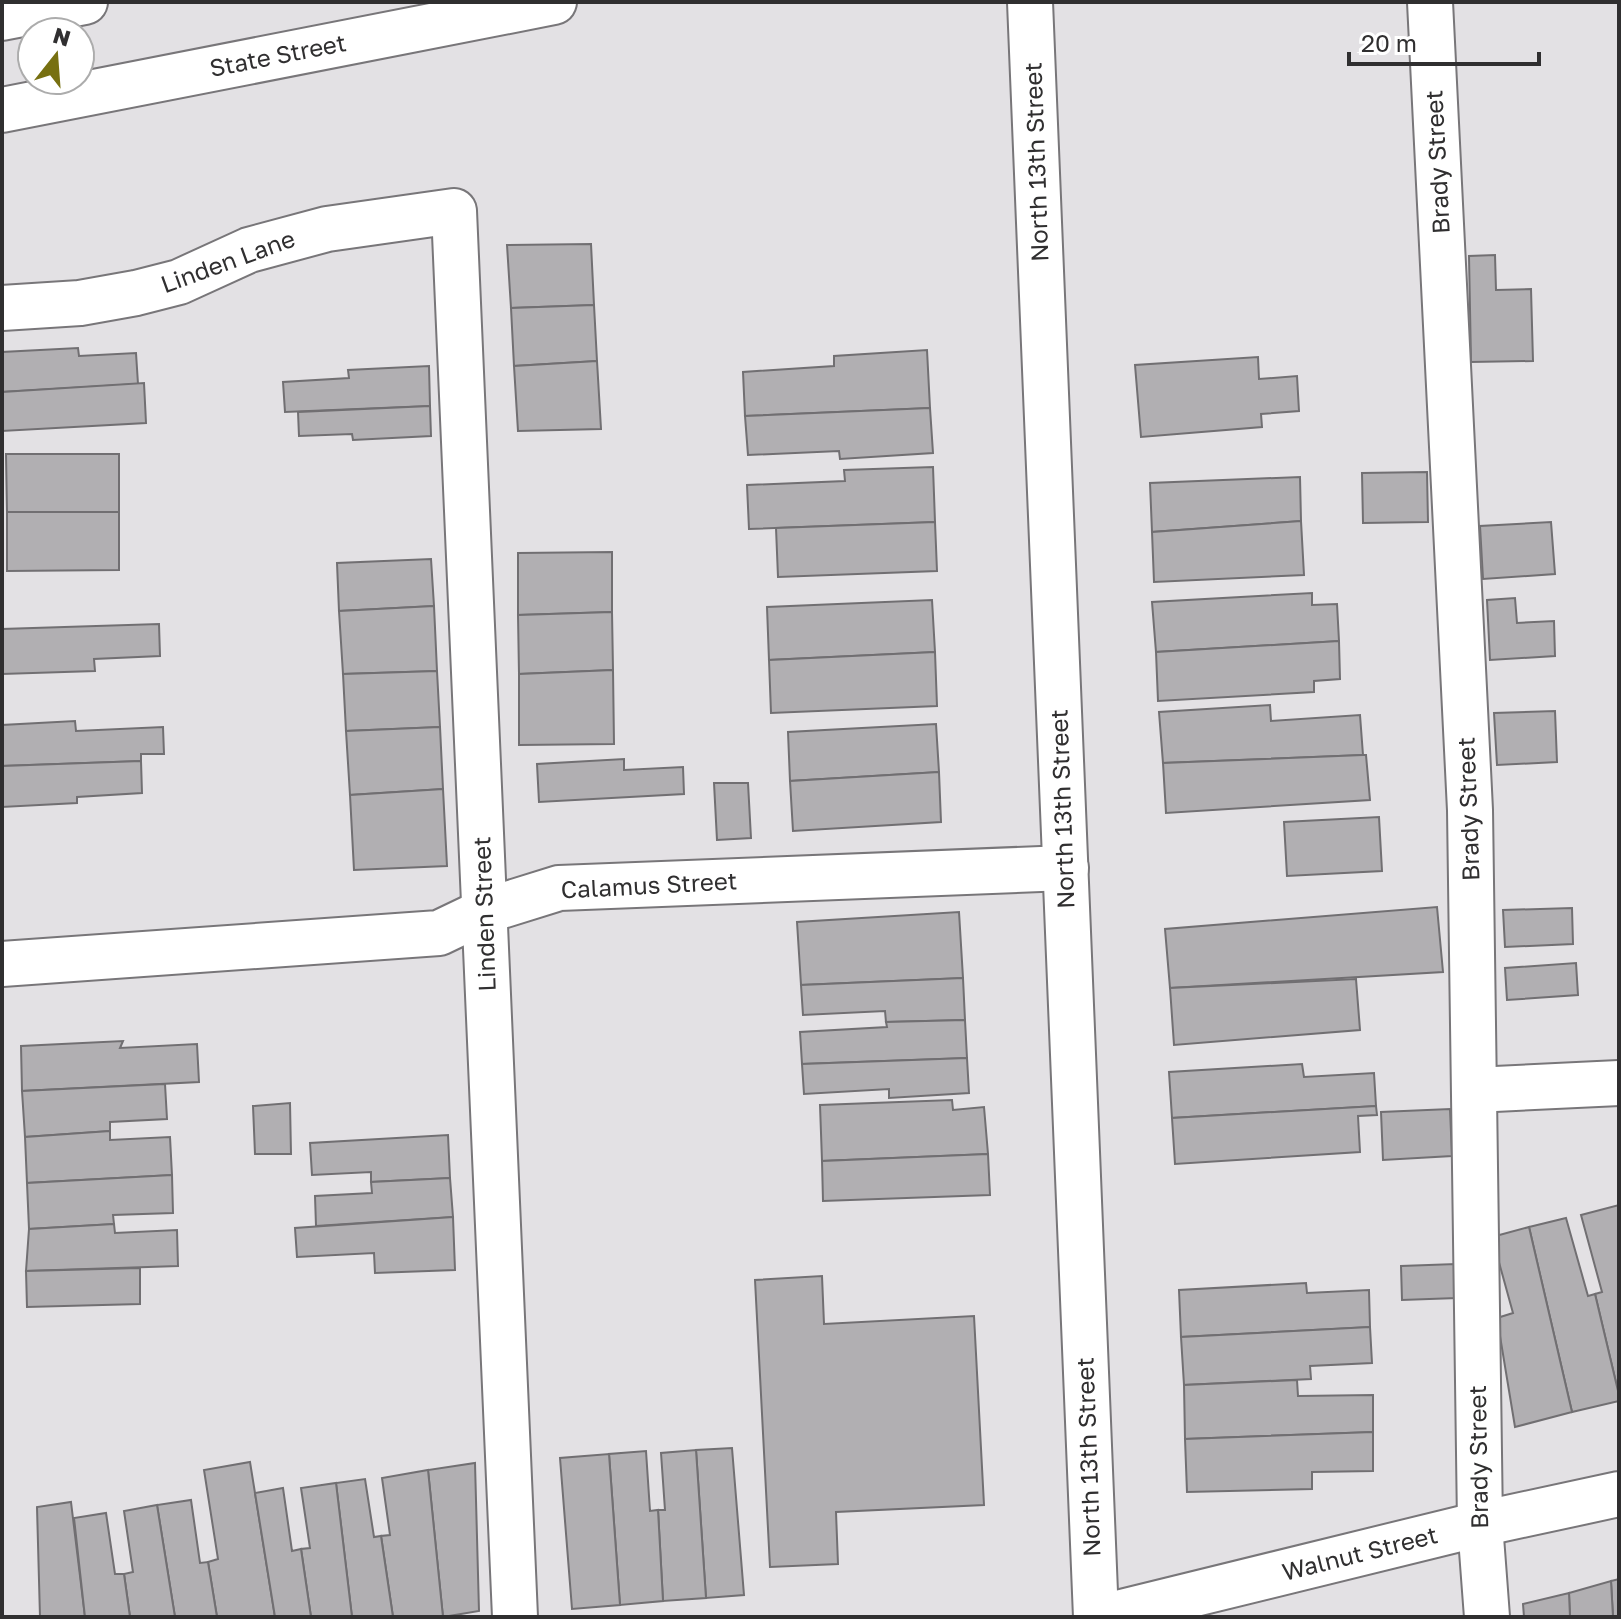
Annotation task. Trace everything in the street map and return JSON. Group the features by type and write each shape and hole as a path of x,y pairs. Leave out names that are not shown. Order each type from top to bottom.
{"street":[{"path":"2,18 85,2"},
{"name":"State Street","path":"2,110 554,2"},
{"name":"North 13th Street","path":"1030,2 1098,1617"},
{"name":"Brady Street","path":"1430,2 1470,810 1480,1524 1487,1617"},
{"name":"Linden Lane","path":"2,308 80,303 136,293 179,282 249,250 327,229 454,211"},
{"name":"Linden Street","path":"454,211 515,1617"},
{"name":"Calamus Street","path":"2,964 439,933 485,911 559,888 1066,868"},
{"path":"1474,1090 1619,1083"},
{"name":"Walnut Street","path":"1098,1617 1480,1524 1619,1494"}],"building":[{"path":"591,244 594,305 511,308 507,245"},
{"path":"1495,255 1496,290 1531,289 1533,361 1471,362 1469,256"},
{"path":"594,305 597,361 514,366 511,308"},
{"path":"78,348 79,356 136,353 138,384 2,392 2,352"},
{"path":"927,350 930,408 745,416 743,372 834,366 834,356"},
{"path":"1258,357 1259,379 1297,376 1299,411 1261,414 1262,427 1141,437 1135,365"},
{"path":"597,361 601,429 518,431 514,366"},
{"path":"429,366 430,406 285,412 283,382 349,378 348,370"},
{"path":"144,383 146,423 2,431 2,392"},
{"path":"430,406 431,436 353,440 352,434 299,436 298,412"},
{"path":"930,408 933,453 840,459 839,451 748,455 745,416"},
{"path":"6,454 119,454 119,512 7,512"},
{"path":"933,467 935,522 749,529 747,485 845,481 844,470"},
{"path":"1427,472 1428,522 1363,523 1362,473"},
{"path":"1300,477 1301,521 1152,532 1150,483"},
{"path":"7,512 119,512 119,570 7,571"},
{"path":"1301,521 1304,575 1154,582 1152,532"},
{"path":"935,522 937,571 778,577 776,528"},
{"path":"1551,522 1555,574 1483,579 1480,526"},
{"path":"612,552 612,612 518,615 518,553"},
{"path":"431,559 434,606 339,611 337,563"},
{"path":"1312,593 1312,605 1337,604 1339,641 1156,652 1152,602"},
{"path":"1515,598 1517,623 1554,621 1555,656 1490,660 1487,600"},
{"path":"932,600 935,652 769,660 767,607"},
{"path":"434,606 437,671 343,674 339,611"},
{"path":"612,612 613,670 519,674 518,615"},
{"path":"159,624 160,656 94,659 95,671 2,674 2,629"},
{"path":"1339,641 1340,679 1314,681 1314,692 1158,701 1156,652"},
{"path":"935,652 937,706 771,713 769,660"},
{"path":"613,670 614,744 519,745 519,674"},
{"path":"437,671 440,727 346,731 343,674"},
{"path":"1270,705 1271,721 1360,715 1363,755 1163,763 1159,712"},
{"path":"1555,711 1557,762 1497,765 1494,713"},
{"path":"75,721 76,731 163,727 164,754 141,754 141,761 2,766 2,725"},
{"path":"936,724 939,772 790,781 788,732"},
{"path":"440,727 443,789 350,795 346,731"},
{"path":"1366,755 1370,800 1166,813 1163,763"},
{"path":"624,759 624,770 683,767 684,794 539,802 537,764"},
{"path":"141,761 142,793 77,797 77,803 2,807 2,766"},
{"path":"939,772 941,822 793,831 790,781"},
{"path":"714,783 748,783 751,838 717,840"},
{"path":"443,789 447,866 354,870 350,795"},
{"path":"1379,817 1382,871 1287,876 1284,822"},
{"path":"1437,907 1443,972 1170,988 1165,929"},
{"path":"1572,908 1573,944 1505,947 1503,910"},
{"path":"959,912 963,978 801,985 797,922"},
{"path":"1576,963 1578,995 1507,1000 1505,968"},
{"path":"963,978 965,1020 886,1022 885,1011 803,1015 801,985"},
{"path":"1356,979 1360,1030 1174,1045 1170,988"},
{"path":"965,1020 967,1058 802,1064 800,1032 887,1027 886,1022"},
{"path":"123,1041 120,1048 197,1044 199,1082 22,1091 21,1046"},
{"path":"967,1058 969,1093 889,1098 889,1089 804,1094 802,1064"},
{"path":"1302,1064 1304,1077 1374,1073 1376,1106 1172,1118 1169,1072"},
{"path":"165,1084 167,1119 110,1122 110,1131 25,1137 22,1091"},
{"path":"952,1100 953,1110 984,1107 988,1154 822,1161 820,1105"},
{"path":"290,1103 291,1154 255,1154 253,1106"},
{"path":"1376,1106 1377,1115 1358,1116 1360,1152 1175,1164 1172,1118"},
{"path":"1450,1109 1452,1156 1383,1160 1381,1112"},
{"path":"110,1131 110,1140 170,1137 172,1175 27,1183 25,1137"},
{"path":"448,1135 450,1178 371,1182 371,1172 312,1175 310,1143"},
{"path":"988,1154 990,1195 823,1201 822,1161"},
{"path":"172,1175 173,1213 113,1215 114,1224 29,1229 27,1183"},
{"path":"450,1178 453,1217 316,1226 315,1196 372,1193 371,1182"},
{"path":"1619,1205 1619,1395 1595,1294 1602,1292 1581,1215"},
{"path":"453,1217 455,1270 375,1273 374,1253 297,1257 295,1228"},
{"path":"1566,1218 1588,1296 1595,1294 1619,1395 1619,1401 1572,1412 1529,1227"},
{"path":"114,1224 115,1233 177,1230 178,1266 26,1271 29,1229"},
{"path":"1529,1227 1572,1412 1515,1427 1497,1318 1513,1313 1492,1237"},
{"path":"1456,1264 1457,1298 1402,1300 1401,1266"},
{"path":"140,1268 140,1304 27,1307 26,1271"},
{"path":"822,1276 824,1324 974,1316 984,1505 836,1512 838,1564 770,1567 755,1280"},
{"path":"1306,1283 1307,1293 1369,1290 1370,1327 1181,1337 1179,1290"},
{"path":"1370,1327 1372,1363 1310,1366 1311,1379 1184,1385 1181,1337"},
{"path":"1297,1380 1298,1396 1373,1395 1373,1432 1185,1439 1184,1385"},
{"path":"1373,1432 1373,1471 1312,1472 1312,1489 1187,1492 1185,1439"},
{"path":"732,1448 744,1595 706,1598 696,1450"},
{"path":"696,1450 706,1598 663,1601 658,1510 665,1510 661,1453"},
{"path":"646,1451 650,1511 658,1510 663,1601 620,1605 609,1454"},
{"path":"609,1454 620,1605 572,1609 560,1458"},
{"path":"250,1462 275,1617 217,1617 208,1562 218,1559 204,1470"},
{"path":"475,1463 479,1611 443,1617 428,1470"},
{"path":"428,1470 443,1617 393,1617 381,1536 390,1535 382,1478"},
{"path":"365,1479 374,1537 381,1536 393,1617 352,1617 336,1483"},
{"path":"336,1483 352,1617 311,1617 301,1549 310,1548 301,1488"},
{"path":"283,1488 292,1551 301,1549 311,1617 275,1617 255,1493"},
{"path":"191,1500 200,1563 208,1562 217,1617 175,1617 157,1505"},
{"path":"71,1502 85,1617 40,1617 37,1507"},
{"path":"157,1505 175,1617 130,1617 124,1574 133,1572 124,1511"},
{"path":"106,1513 115,1574 124,1574 130,1617 85,1617 74,1518"},
{"path":"1619,1579 1619,1617 1613,1617 1611,1581"},
{"path":"1611,1581 1613,1617 1570,1617 1569,1593"},
{"path":"1569,1593 1570,1617 1524,1617 1523,1604"}]}
